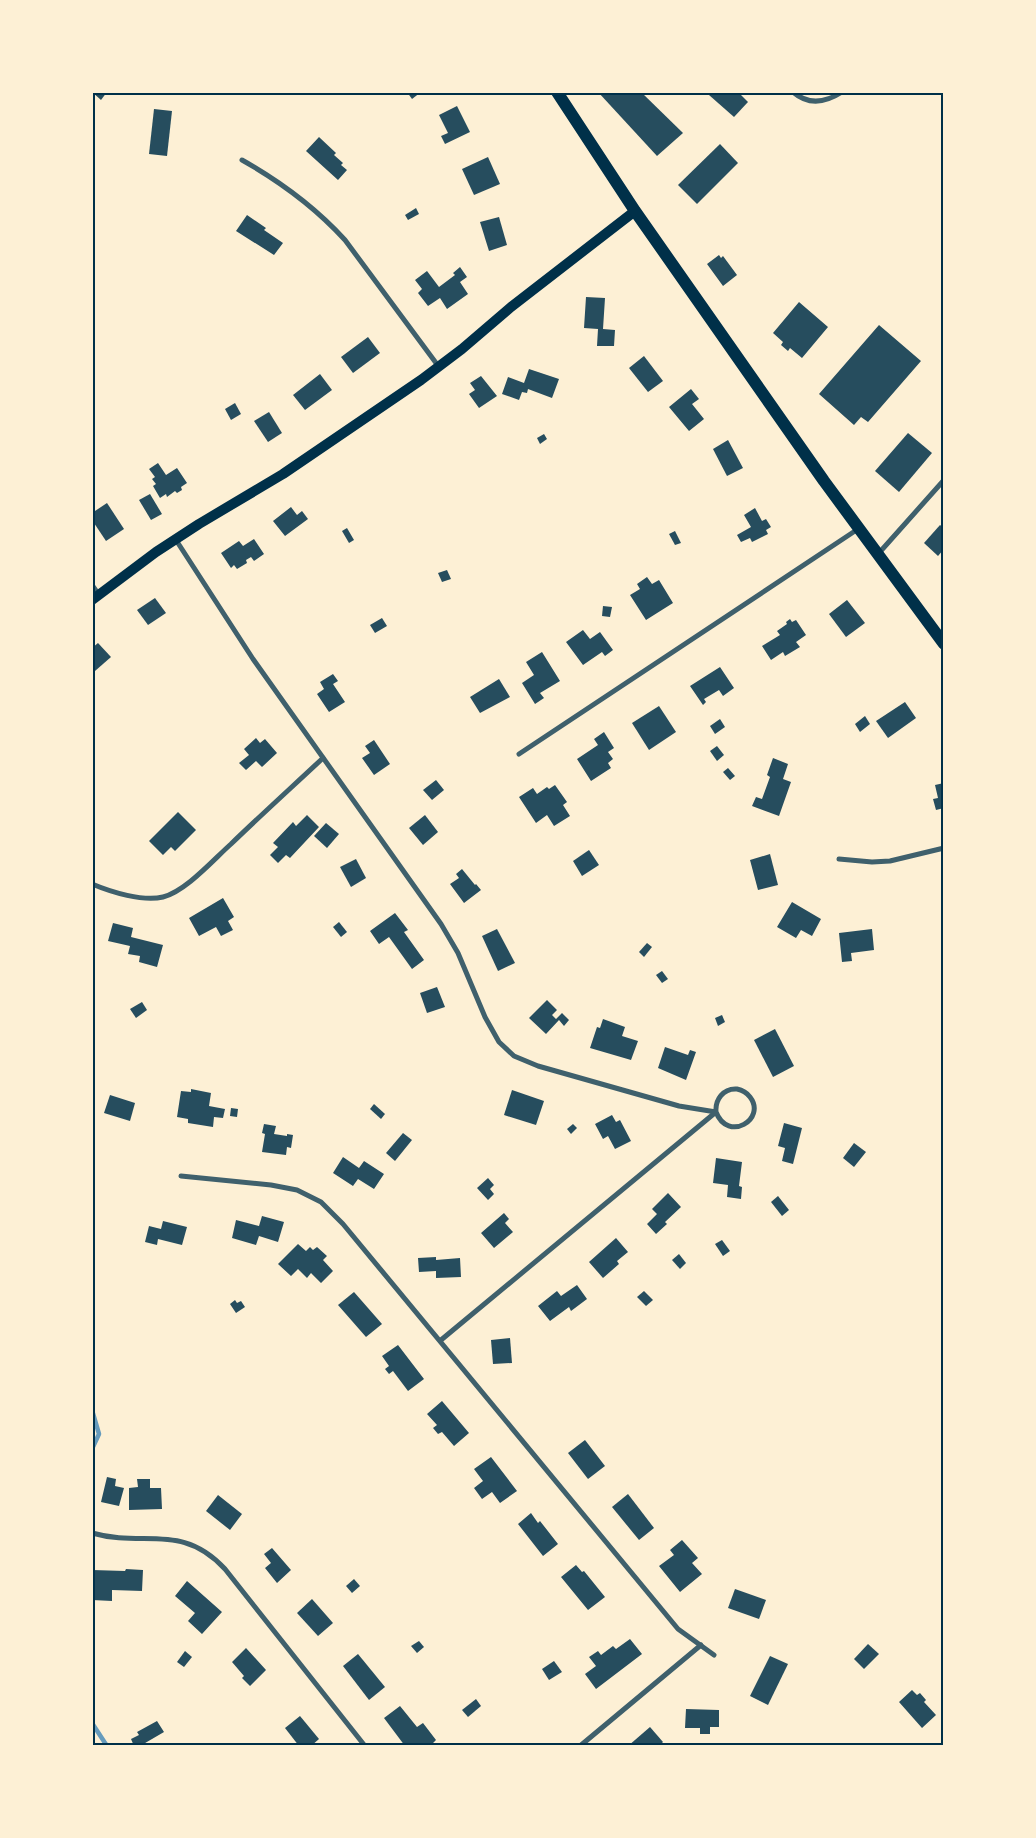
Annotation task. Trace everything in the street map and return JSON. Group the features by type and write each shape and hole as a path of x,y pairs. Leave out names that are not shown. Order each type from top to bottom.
{"main road":[{"path":"557,92 635,211 858,529 944,644"},
{"path":"96,598 176,540 324,447 439,367 511,307 635,211"}],"street":[{"path":"793,92 804,100 811,102 827,100 842,92"},
{"path":"242,160 289,188 331,224 345,240 439,367"},
{"path":"877,555 944,480"},
{"path":"519,754 858,529"},
{"path":"176,540 253,659 451,941 464,966 485,1017 504,1048 514,1056 538,1066 678,1106 716,1112"},
{"path":"92,585 96,598"},
{"path":"92,884 118,893 146,898 164,897 176,892 323,758"},
{"path":"839,859 872,862 890,861 944,848"},
{"path":"732,1090 740,1090 747,1094 753,1104 750,1120 739,1126 726,1125 720,1120 716,1112 716,1104 719,1097 725,1092 732,1090"},
{"path":"440,1340 716,1112"},
{"path":"180,1176 280,1186 297,1190 315,1198 344,1224 678,1629 714,1655"},
{"path":"92,1533 109,1537 172,1538 192,1544 210,1554 225,1569 364,1746"},
{"path":"580,1746 701,1645"}],"building":[{"path":"92,92 107,92 101,100"},
{"path":"407,92 421,92 412,99"},
{"path":"598,92 641,92 683,133 657,156"},
{"path":"711,92 738,92 748,102 734,117 709,95"},
{"path":"457,106 470,132 445,144 441,136 448,133 439,115"},
{"path":"154,109 172,111 167,156 149,154"},
{"path":"319,137 336,153 334,155 343,163 341,165 347,170 338,180 306,151"},
{"path":"720,144 738,163 697,204 678,185"},
{"path":"488,157 500,184 474,195 462,169"},
{"path":"416,208 419,214 408,220 405,215"},
{"path":"247,215 283,243 274,255 236,231"},
{"path":"499,217 507,245 489,251 480,222"},
{"path":"719,255 721,258 723,256 737,275 723,286 707,264"},
{"path":"460,267 467,277 460,282 468,294 447,309 440,298 428,306 418,293 422,289 415,280 427,271 439,287 455,275 453,273"},
{"path":"586,297 605,298 603,329 615,330 614,346 597,346 598,329 584,328"},
{"path":"799,302 828,327 802,358 790,348 788,351 781,345 783,342 773,333"},
{"path":"879,325 921,361 868,422 861,417 854,425 819,394"},
{"path":"368,337 380,353 353,373 341,357"},
{"path":"644,356 663,381 648,392 629,368"},
{"path":"529,369 559,379 552,398 528,389 527,393 522,392 519,400 502,394 508,377 524,383"},
{"path":"320,374 332,390 305,410 293,395"},
{"path":"481,376 497,396 479,408 469,394 475,390 470,383"},
{"path":"691,389 699,399 692,404 704,419 689,431 669,407"},
{"path":"235,403 241,414 231,420 225,409"},
{"path":"269,412 282,433 268,442 254,421"},
{"path":"908,433 932,453 899,492 875,471"},
{"path":"544,434 547,439 540,444 537,438"},
{"path":"728,440 743,468 727,476 713,449"},
{"path":"158,463 166,475 177,468 187,483 181,487 182,490 177,493 175,491 167,497 166,494 160,498 153,486 156,484 152,479 155,477 149,469"},
{"path":"150,494 162,514 151,520 139,500"},
{"path":"107,503 124,529 106,541 92,520 92,513"},
{"path":"291,507 297,515 302,511 308,519 285,536 273,521"},
{"path":"755,508 762,521 766,519 771,527 766,530 768,534 752,542 750,538 741,542 737,535 751,527 744,515"},
{"path":"940,525 944,528 944,549 938,556 924,543"},
{"path":"347,528 354,540 349,543 342,531"},
{"path":"675,531 681,543 675,545 669,534"},
{"path":"254,539 264,554 254,561 251,557 246,560 247,563 237,569 234,565 231,568 221,553 239,541 243,546"},
{"path":"447,570 451,579 442,582 438,573"},
{"path":"647,577 652,584 659,580 673,603 646,620 630,595 640,589 637,584"},
{"path":"155,598 166,613 148,625 137,610"},
{"path":"847,600 865,623 846,637 829,614"},
{"path":"603,606 612,607 610,617 602,616"},
{"path":"382,618 387,626 375,633 370,625"},
{"path":"790,619 792,622 796,620 806,635 796,642 800,647 785,656 783,652 771,660 762,646 780,635 777,631 787,624 786,622"},
{"path":"583,630 590,639 600,632 613,650 605,656 602,652 583,665 566,642"},
{"path":"98,643 111,657 95,671 92,668 92,648"},
{"path":"542,652 560,681 540,693 544,698 535,704 522,683 534,675 526,662"},
{"path":"720,667 734,688 723,696 719,690 704,699 706,702 703,705 690,686"},
{"path":"333,674 338,681 333,684 345,702 329,712 317,694 324,689 320,682"},
{"path":"499,679 510,697 480,713 470,697"},
{"path":"905,702 916,718 888,738 876,721"},
{"path":"659,706 676,732 649,750 632,723"},
{"path":"865,716 870,724 860,732 855,724"},
{"path":"720,719 725,727 715,734 710,726"},
{"path":"604,732 614,748 608,752 613,759 608,763 611,768 591,781 577,759 598,745 594,739"},
{"path":"256,738 260,743 265,739 277,753 262,767 256,761 246,770 239,763 249,755 244,749"},
{"path":"374,740 390,764 374,775 362,758 370,753 365,746"},
{"path":"717,746 724,755 717,761 710,751"},
{"path":"773,758 788,764 783,779 791,782 779,816 752,806 756,797 762,799 770,777 767,775"},
{"path":"728,768 735,776 730,780 723,772"},
{"path":"436,780 444,790 432,800 423,790"},
{"path":"944,783 944,808 936,810 933,799 938,798 935,785"},
{"path":"555,785 567,802 563,805 570,816 554,826 547,815 536,823 519,797 533,788 537,794 547,787 549,789"},
{"path":"178,812 196,830 175,851 171,847 163,855 149,841"},
{"path":"307,815 319,827 290,858 286,855 278,863 270,855 278,847 273,843 293,822 296,826"},
{"path":"425,815 438,832 423,845 409,828"},
{"path":"326,823 339,834 327,848 314,836"},
{"path":"589,850 599,865 582,876 573,861"},
{"path":"770,854 778,885 758,890 750,860"},
{"path":"356,859 366,878 351,887 340,867"},
{"path":"462,869 481,890 464,903 450,884 459,878 456,874"},
{"path":"223,898 234,917 228,921 233,930 221,936 216,927 199,936 189,918"},
{"path":"792,902 821,919 812,936 801,930 796,938 777,927"},
{"path":"395,913 408,930 404,932 424,960 412,969 389,937 379,944 370,931"},
{"path":"339,922 347,932 341,937 333,927"},
{"path":"113,923 133,928 131,937 163,945 157,967 139,962 140,956 128,954 130,946 108,941"},
{"path":"497,929 515,963 498,971 482,936"},
{"path":"872,929 874,950 851,953 852,961 842,962 839,933"},
{"path":"647,943 652,947 644,957 639,952"},
{"path":"662,971 668,979 662,983 656,975"},
{"path":"437,987 445,1007 427,1013 420,993"},
{"path":"547,1000 557,1010 552,1015 556,1019 562,1013 569,1020 564,1026 559,1020 546,1034 529,1018"},
{"path":"142,1002 147,1010 136,1018 130,1009"},
{"path":"722,1015 725,1022 718,1026 715,1018"},
{"path":"603,1019 625,1027 622,1036 638,1041 631,1060 590,1048 597,1027 600,1028"},
{"path":"775,1029 794,1066 773,1077 754,1040"},
{"path":"665,1047 688,1055 690,1050 696,1052 686,1080 658,1068"},
{"path":"191,1089 211,1093 209,1106 225,1109 223,1118 214,1117 213,1127 188,1123 188,1119 177,1117 181,1091 191,1092"},
{"path":"512,1090 544,1101 536,1125 504,1115"},
{"path":"110,1095 135,1103 130,1121 104,1113"},
{"path":"374,1104 385,1114 381,1119 370,1109"},
{"path":"231,1108 238,1109 237,1117 230,1116"},
{"path":"612,1115 616,1122 620,1120 631,1141 615,1149 608,1136 603,1139 595,1124"},
{"path":"784,1123 802,1128 793,1164 782,1161 785,1148 778,1146"},
{"path":"264,1124 276,1126 274,1134 293,1135 291,1148 287,1147 286,1155 262,1152 265,1134 262,1133"},
{"path":"573,1124 577,1128 571,1134 567,1129"},
{"path":"403,1133 412,1140 395,1161 386,1153"},
{"path":"854,1143 866,1152 854,1167 843,1158"},
{"path":"343,1157 359,1168 364,1161 384,1174 374,1189 358,1179 353,1186 333,1173"},
{"path":"716,1158 742,1162 739,1186 742,1187 741,1199 727,1197 728,1185 713,1183"},
{"path":"488,1178 494,1185 490,1189 494,1194 488,1200 477,1188"},
{"path":"668,1193 681,1207 665,1222 667,1224 656,1234 647,1224 657,1214 652,1209"},
{"path":"778,1196 789,1210 782,1216 771,1202"},
{"path":"504,1213 509,1219 505,1223 513,1232 494,1248 481,1233"},
{"path":"262,1216 284,1222 278,1242 259,1236 256,1245 232,1238 236,1220 259,1226"},
{"path":"163,1221 187,1227 182,1245 158,1239 157,1245 145,1242 149,1226 161,1229"},
{"path":"616,1238 628,1252 617,1261 619,1264 603,1278 589,1262"},
{"path":"722,1240 730,1251 723,1256 715,1244"},
{"path":"298,1244 306,1251 310,1247 313,1250 317,1247 327,1256 323,1260 333,1271 321,1283 311,1273 307,1278 298,1269 291,1276 278,1264"},
{"path":"679,1254 686,1263 680,1269 672,1260"},
{"path":"436,1257 436,1260 460,1258 461,1277 436,1278 436,1271 419,1272 418,1258"},
{"path":"577,1285 587,1299 571,1311 569,1307 550,1321 538,1306 557,1291 561,1296"},
{"path":"644,1291 653,1300 646,1306 637,1297"},
{"path":"354,1292 382,1324 366,1337 338,1305"},
{"path":"235,1300 237,1303 241,1301 245,1307 236,1313 230,1304"},
{"path":"510,1338 512,1363 493,1364 491,1340"},
{"path":"398,1345 424,1379 408,1391 393,1371 389,1374 385,1369 389,1366 382,1356"},
{"path":"442,1401 469,1433 454,1446 442,1432 438,1434 433,1428 437,1425 427,1414"},
{"path":"585,1440 605,1466 588,1479 568,1453"},
{"path":"491,1457 517,1491 500,1503 492,1492 482,1499 474,1488 483,1481 474,1469"},
{"path":"107,1477 116,1479 115,1486 124,1488 119,1506 101,1502"},
{"path":"137,1479 150,1479 150,1488 161,1488 162,1509 129,1510 129,1488 138,1487"},
{"path":"628,1494 654,1528 639,1540 612,1507"},
{"path":"218,1495 242,1514 230,1530 206,1511"},
{"path":"531,1513 538,1523 540,1521 558,1544 543,1556 518,1524"},
{"path":"682,1540 698,1558 692,1563 702,1574 680,1592 659,1566 674,1555 670,1550"},
{"path":"272,1548 291,1570 277,1583 265,1568 271,1563 264,1554"},
{"path":"576,1565 582,1572 584,1571 605,1597 588,1610 561,1577"},
{"path":"126,1569 143,1570 142,1591 112,1590 112,1601 92,1600 92,1570 125,1571"},
{"path":"354,1579 360,1586 352,1593 346,1586"},
{"path":"187,1581 222,1612 202,1634 188,1621 195,1613 175,1596"},
{"path":"735,1589 766,1600 759,1619 728,1608"},
{"path":"312,1599 333,1623 318,1636 297,1613"},
{"path":"630,1639 642,1654 596,1689 585,1674 596,1666 589,1657 598,1651 601,1655 613,1646 616,1649"},
{"path":"419,1641 424,1647 417,1653 411,1646"},
{"path":"868,1644 879,1654 864,1669 854,1659"},
{"path":"246,1648 266,1670 250,1686 242,1678 244,1676 232,1662"},
{"path":"185,1651 192,1657 184,1667 177,1662"},
{"path":"358,1654 385,1687 369,1700 343,1666"},
{"path":"770,1656 788,1664 768,1705 750,1696"},
{"path":"554,1661 562,1672 549,1680 542,1669"},
{"path":"912,1690 917,1695 920,1693 926,1700 924,1702 936,1715 922,1728 899,1702"},
{"path":"476,1699 481,1706 468,1717 462,1710"},
{"path":"400,1706 417,1727 423,1723 436,1740 430,1746 405,1746 384,1718"},
{"path":"686,1709 719,1710 719,1727 710,1727 710,1734 700,1734 700,1728 685,1728"},
{"path":"300,1716 319,1739 311,1746 299,1746 285,1728"},
{"path":"157,1721 164,1732 140,1746 134,1746 131,1739 139,1735 137,1732"},
{"path":"650,1727 663,1742 659,1746 628,1746"}],"waterway":[{"path":"92,1410 99,1434 92,1449"},
{"path":"92,1723 107,1746"}]}
